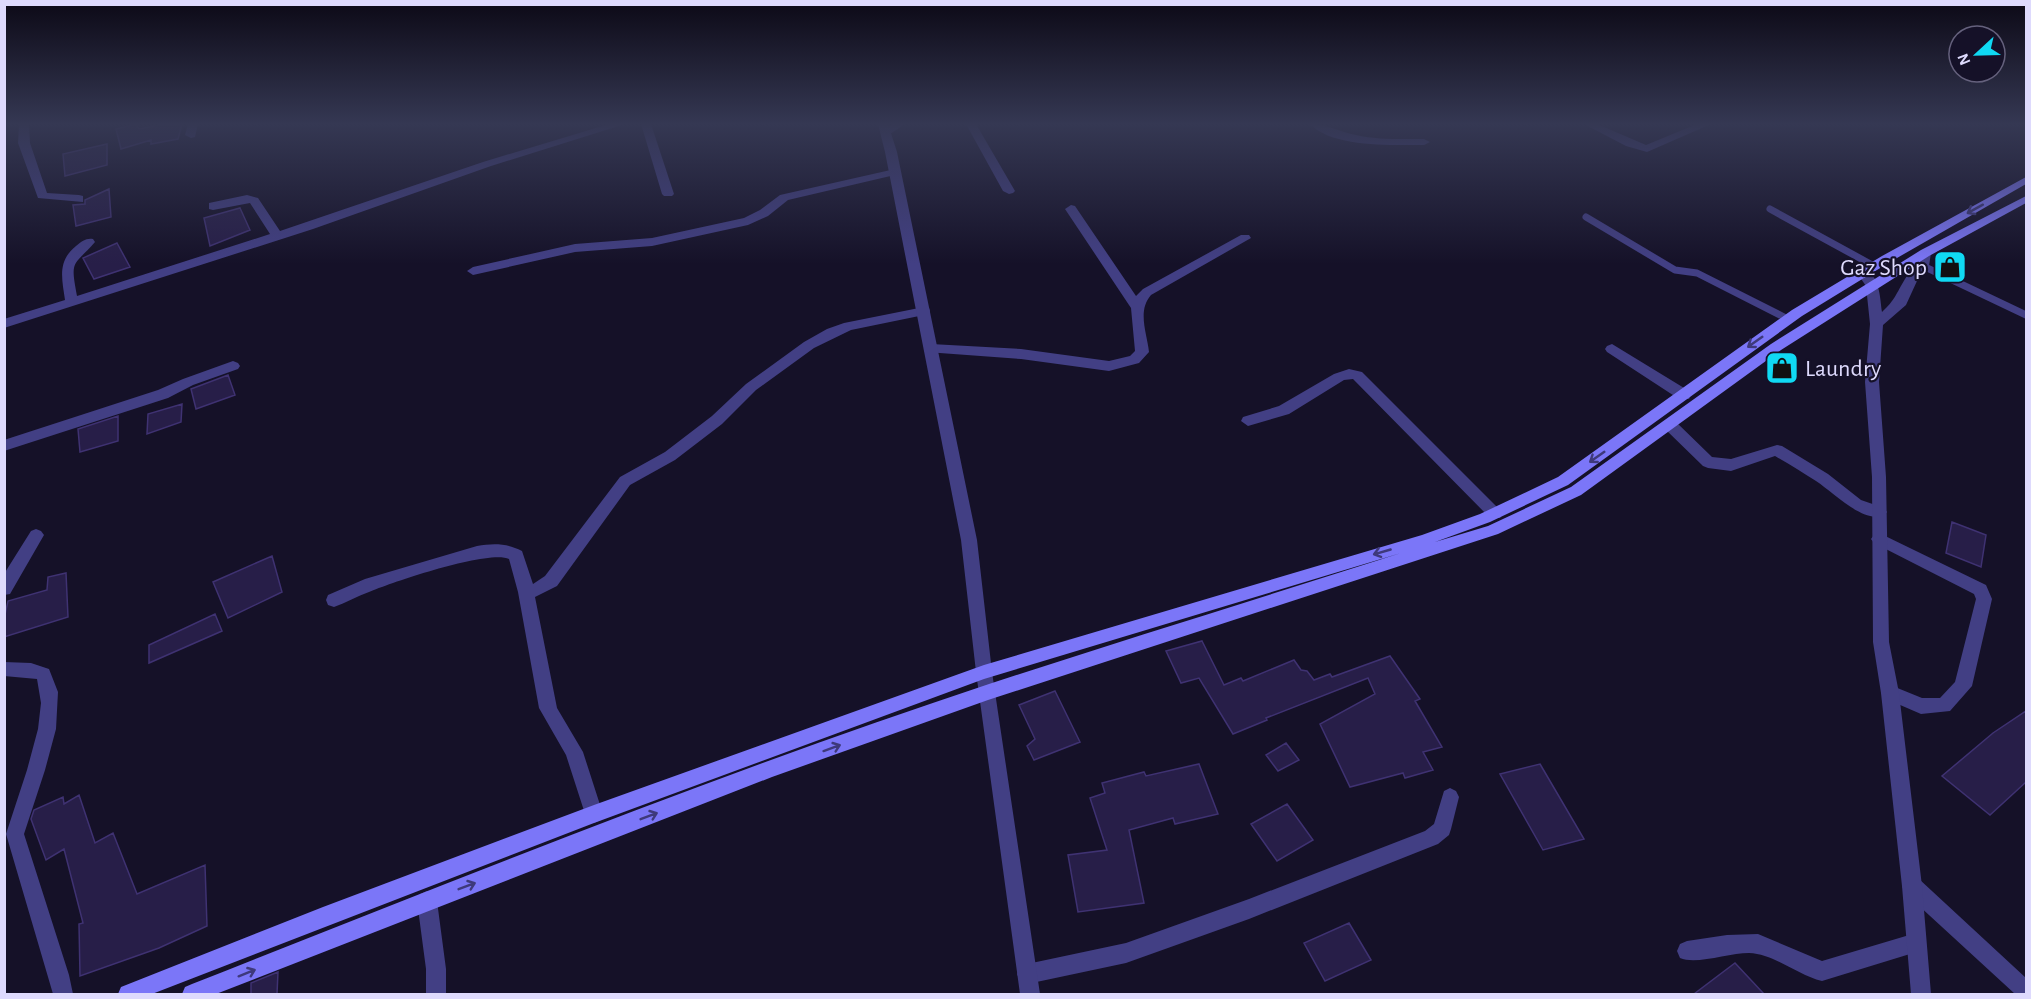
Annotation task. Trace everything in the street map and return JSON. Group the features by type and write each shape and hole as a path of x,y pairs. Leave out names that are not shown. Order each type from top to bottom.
{"main road":[{"path":"192,994 772,769 988,692 1428,546 1563,481 1788,319 1870,275 2026,180"},
{"path":"128,994 322,917 594,814 984,672 1428,546 1493,530 1568,495 1670,425 1870,275 1924,259 2026,200"}],"street":[{"path":"33,171 42,196 79,199"},
{"path":"4,324 277,236 468,171"},
{"path":"661,171 668,194"},
{"path":"997,171 1009,191"},
{"path":"473,271 582,247 651,243 748,221 764,213 784,197 895,172 969,540 984,672 1030,994"},
{"path":"213,206 251,200 277,236"},
{"path":"1071,209 1136,306"},
{"path":"931,349 998,352 1099,365 1122,364 1134,360 1142,352 1136,306 1138,299 1245,238"},
{"path":"72,302 67,267 75,251 89,242"},
{"path":"1878,324 1901,302 1911,279 1924,259"},
{"path":"1870,275 1878,324 1872,382 1880,477 1881,642 1890,693 1912,886 1921,994"},
{"path":"526,592 537,590 550,581 585,538 625,481 670,456 717,420 751,387 809,345 832,332 849,326 924,311"},
{"path":"1612,349 1684,395"},
{"path":"4,446 163,394 188,382 233,366"},
{"path":"1248,421 1284,410 1339,376 1357,375 1495,514"},
{"path":"1670,425 1708,462 1731,465 1777,450 1822,478 1856,504 1879,512"},
{"path":"4,589 36,535"},
{"path":"1879,539 1980,590 1983,599 1963,686 1944,706 1921,706 1890,693"},
{"path":"334,600 365,586 494,549 507,550 516,555 526,592 548,708 574,752 594,814"},
{"path":"5,669 31,670 43,674 49,692 42,749 15,834 63,994"},
{"path":"1027,974 1126,953 1250,909 1431,838 1442,829 1450,797"},
{"path":"1912,886 2026,991"},
{"path":"427,901 436,969 436,994"},
{"path":"1687,951 1754,944 1766,946 1809,968 1822,971 1916,943"}],"lane":[{"path":"1770,208 1870,275"},
{"path":"1586,217 1648,256 1676,270 1697,273 1788,319"},
{"path":"1924,259 2026,315"}],"building":[{"path":"65,171 86,171 65,176"},
{"path":"109,189 111,217 76,226 73,205 85,204 85,200"},
{"path":"240,208 250,230 210,246 204,218"},
{"path":"117,243 130,267 94,279 83,258"},
{"path":"228,375 235,395 196,409 191,389"},
{"path":"182,404 181,422 147,434 148,414"},
{"path":"118,416 118,441 80,452 78,429"},
{"path":"1952,522 1986,535 1981,567 1946,553"},
{"path":"272,556 282,592 228,618 213,582"},
{"path":"66,573 68,617 4,637 4,619 8,601 47,590 48,577"},
{"path":"215,614 222,631 149,663 149,645"},
{"path":"1202,641 1224,685 1241,678 1243,681 1294,660 1301,670 1307,671 1314,680 1330,674 1332,677 1390,656 1420,699 1415,701 1442,747 1423,752 1433,770 1405,778 1403,773 1350,787 1320,724 1375,694 1368,678 1266,718 1267,720 1233,734 1199,678 1181,683 1166,651"},
{"path":"1055,691 1080,742 1034,760 1027,746 1035,739 1019,705"},
{"path":"2026,711 2026,782 1990,815 1942,776 1993,733"},
{"path":"1286,743 1299,760 1278,771 1266,755"},
{"path":"1199,764 1218,814 1175,824 1173,818 1129,830 1144,903 1078,912 1068,855 1107,850 1090,798 1105,793 1102,783 1144,772 1146,776"},
{"path":"1540,764 1584,839 1543,850 1500,774"},
{"path":"79,795 95,843 113,833 137,894 205,865 207,926 159,948 80,976 79,924 83,923 64,849 46,860 31,819 34,810 63,797 64,804"},
{"path":"1287,804 1313,840 1277,861 1251,824"},
{"path":"1349,923 1371,960 1325,981 1304,943"},
{"path":"1735,963 1764,994 1694,994"},
{"path":"278,972 277,994 251,994 251,983"}],"place":[{"name":"Gaz Shop","path":"1950,267"},
{"name":"Laundry","path":"1782,368"}]}
